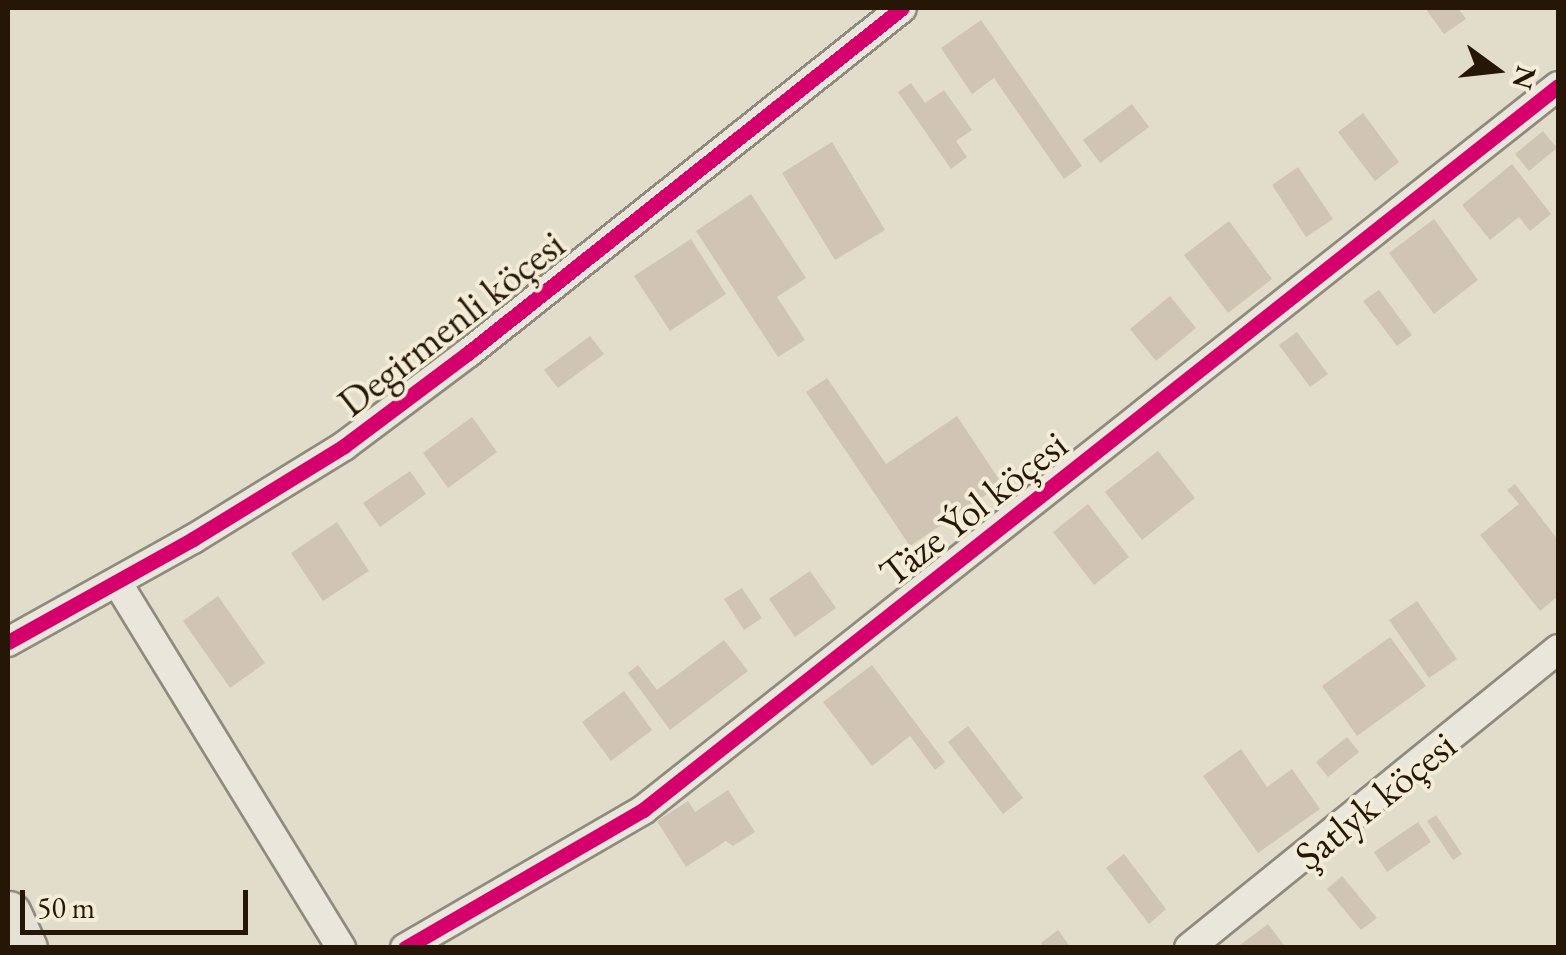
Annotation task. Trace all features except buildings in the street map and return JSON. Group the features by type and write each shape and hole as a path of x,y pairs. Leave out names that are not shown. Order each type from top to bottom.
{"main road":[{"path":"8,914 24,948"}],"street":[{"name":"Degirmenli köçesi","path":"8,642 117,582 344,446 468,353 902,8"},
{"name":"Täze Ýol köçesi","path":"406,948 643,810 1558,86"},
{"path":"117,582 341,948"},
{"name":"Şatlyk köçesi","path":"1190,948 1558,649"}],"cycle path":[{"path":"8,642 193,539 344,446 468,353 902,8"},
{"path":"405,948 643,810 1558,86"}]}
